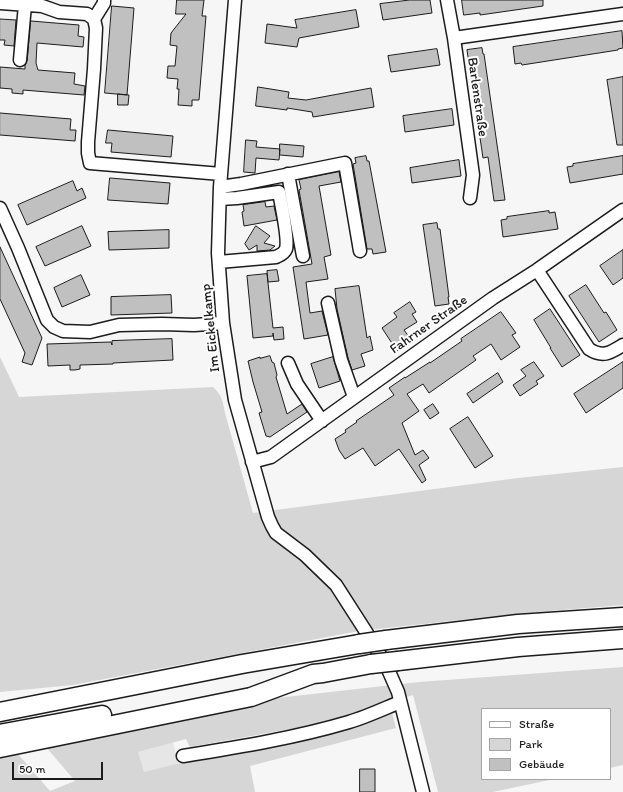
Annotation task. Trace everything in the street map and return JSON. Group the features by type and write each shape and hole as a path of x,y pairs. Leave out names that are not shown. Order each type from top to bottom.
{"highway":[{"path":"4,711 242,664 359,644 518,624 623,617"},
{"path":"0,748 251,697 313,674 371,664 518,647 623,639"},
{"path":"0,734 307,676"}],"street":[{"path":"94,19 104,3 104,0"},
{"name":"Im Eickelkamp","path":"235,0 221,174 218,253 223,323 235,400 268,517 272,526 276,533 305,554 336,586 387,667 398,692 423,792"},
{"name":"Barlenstraße","path":"447,0 454,38 473,175 470,198"},
{"path":"0,3 42,6 59,12 87,14 94,19 96,28 94,69 88,142 90,163 221,174"},
{"path":"20,60 25,5"},
{"path":"454,38 623,14"},
{"path":"220,193 241,184 345,163 360,251"},
{"path":"288,174 303,256"},
{"path":"219,262 276,257 282,255 286,251 287,242 279,192 237,198 220,193"},
{"path":"0,208 48,320 54,327 63,331 90,332 119,325 194,325 223,323"},
{"name":"Fahrner Straße","path":"252,462 271,457 493,298 537,270 623,210"},
{"path":"537,270 589,349 595,353 608,354 623,345"},
{"path":"328,303 341,360 354,397"},
{"path":"288,363 297,384 322,420"},
{"path":"183,756 281,739 310,732 349,722 400,702"}],"shaded area":[{"path":"173,742 178,764 143,773 138,752"}],"green space":[{"path":"0,357 19,397 213,387 223,402 253,513 518,478 623,467 623,605 525,613 359,631 73,685 0,692"},
{"path":"623,667 623,765 611,768 611,708 481,708 481,780 549,780 493,792 438,792 413,695 360,712 307,726 190,747 186,739 138,752 144,772 189,761 292,741 361,724 392,713 396,728 250,766 255,792 0,792 0,756 17,753 50,791 75,781 46,747 277,698 419,682"}],"building":[{"path":"177,0 204,0 202,16 206,16 199,100 192,100 192,106 178,105 178,79 167,78 168,66 175,66 177,46 170,45 171,33 186,14 176,14"},
{"path":"410,0 430,0 432,13 383,20 380,4"},
{"path":"462,0 543,0 543,6 480,15 480,13 464,15"},
{"path":"112,6 134,8 127,95 105,93"},
{"path":"356,10 359,27 299,38 297,47 265,43 267,24 297,28 295,20"},
{"path":"0,19 16,20 14,46 4,45 5,40 0,40"},
{"path":"31,21 79,25 78,36 84,37 83,47 37,43 36,63 38,70 75,73 74,84 85,86 84,95 23,90 23,94 12,93 12,89 0,88 0,67 25,69"},
{"path":"622,31 623,48 618,50 522,65 521,63 515,64 513,47"},
{"path":"482,48 505,200 494,201 488,157 483,158 467,50"},
{"path":"437,49 440,65 391,72 388,56"},
{"path":"623,77 623,145 617,145 607,80"},
{"path":"258,87 289,92 288,98 306,100 371,88 374,107 313,117 312,112 287,108 287,110 256,106"},
{"path":"118,94 129,95 128,105 118,105"},
{"path":"452,109 454,125 405,132 403,116"},
{"path":"0,113 71,119 70,130 76,130 75,141 0,135"},
{"path":"108,130 173,136 171,157 111,152 112,143 106,143"},
{"path":"246,140 257,141 256,147 280,149 279,160 256,158 255,173 244,172"},
{"path":"280,144 304,146 303,157 280,155"},
{"path":"366,156 367,161 369,161 386,252 373,254 372,249 367,249 353,164 356,163 355,158"},
{"path":"623,156 623,174 570,183 567,167 573,166 573,164"},
{"path":"459,160 461,176 412,183 410,168"},
{"path":"339,172 341,182 319,186 331,255 324,257 328,279 306,282 310,313 322,311 328,335 304,339 293,267 312,264 299,190 301,189 299,180"},
{"path":"110,178 170,183 168,204 108,200"},
{"path":"73,181 77,191 82,188 86,198 27,225 18,205"},
{"path":"265,202 266,207 274,206 277,220 244,226 242,212 244,211 243,205"},
{"path":"549,211 549,213 555,212 558,229 503,237 501,220 507,219 507,217"},
{"path":"437,223 438,229 440,229 449,304 435,306 423,225"},
{"path":"82,226 91,246 45,266 36,247"},
{"path":"256,226 270,236 264,243 275,246 270,250 257,251 257,245 249,250 245,244"},
{"path":"169,230 169,248 109,250 108,232"},
{"path":"0,247 42,338 32,365 22,362 25,353 0,299"},
{"path":"623,250 623,278 613,285 600,266"},
{"path":"277,270 279,281 268,282 267,271"},
{"path":"267,274 273,328 283,327 284,339 274,340 273,333 273,336 253,338 247,276"},
{"path":"81,275 90,295 62,307 54,288"},
{"path":"586,285 617,330 599,342 569,296"},
{"path":"359,286 367,338 370,336 373,350 361,354 365,366 352,370 337,309 335,289"},
{"path":"171,295 172,313 111,315 111,297"},
{"path":"410,302 416,312 412,314 417,322 404,330 412,341 397,351 382,328 397,317 394,313"},
{"path":"550,309 580,355 562,367 534,320"},
{"path":"501,312 516,333 512,335 520,347 501,360 491,344 473,356 476,360 429,393 423,384 407,394 419,411 402,423 415,455 423,450 429,458 419,465 426,480 422,483 399,449 375,466 363,448 345,459 339,450 335,439 346,432 345,430 357,422 356,421 394,395 389,388 430,363 462,341 461,339"},
{"path":"172,339 173,360 80,365 80,369 75,370 70,370 70,365 48,366 47,344 111,342 112,345 112,341"},
{"path":"270,356 272,362 274,363 277,375 276,377 287,414 302,404 307,412 270,437 266,436 259,413 262,412 248,361 260,357"},
{"path":"333,357 340,381 319,388 311,364"},
{"path":"534,362 544,376 536,381 538,384 520,396 513,385 526,376 521,370"},
{"path":"623,362 623,388 586,413 574,394"},
{"path":"498,373 503,382 473,403 467,394"},
{"path":"433,404 439,413 430,419 424,410"},
{"path":"468,417 493,456 475,468 450,429"},
{"path":"360,769 375,769 375,792 360,792"}]}
